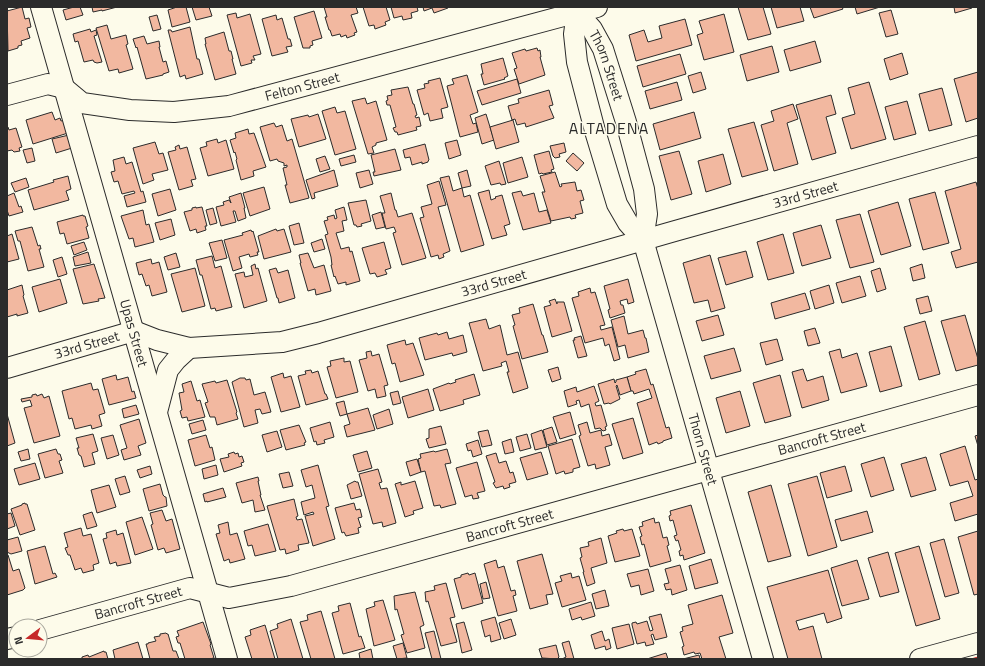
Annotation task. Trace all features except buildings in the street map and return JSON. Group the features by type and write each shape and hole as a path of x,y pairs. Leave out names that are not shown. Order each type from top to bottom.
{"street":[{"name":"Upas Street","path":"41,7 227,659"},
{"name":"Felton Street","path":"7,95 48,84 64,88 82,102 130,110 174,112 229,106 577,10 597,7"},
{"name":"Thorn Street","path":"577,10 574,34 577,62 595,131 617,204 628,223 643,240"},
{"name":"Thorn Street","path":"577,10 592,29 603,49 626,122 644,189 647,214 643,240 763,659"},
{"name":"33rd Street","path":"7,368 134,331 157,340 189,348 282,342 978,146"},
{"path":"157,412 168,370 189,348"},
{"name":"Bancroft Street","path":"48,628 190,588 229,598 290,586 978,395"},
{"path":"920,659 978,643"}],"power":[{"path":"971,659 978,657"}],"district":[{"name":"ALTADENA","path":"609,128"}]}
